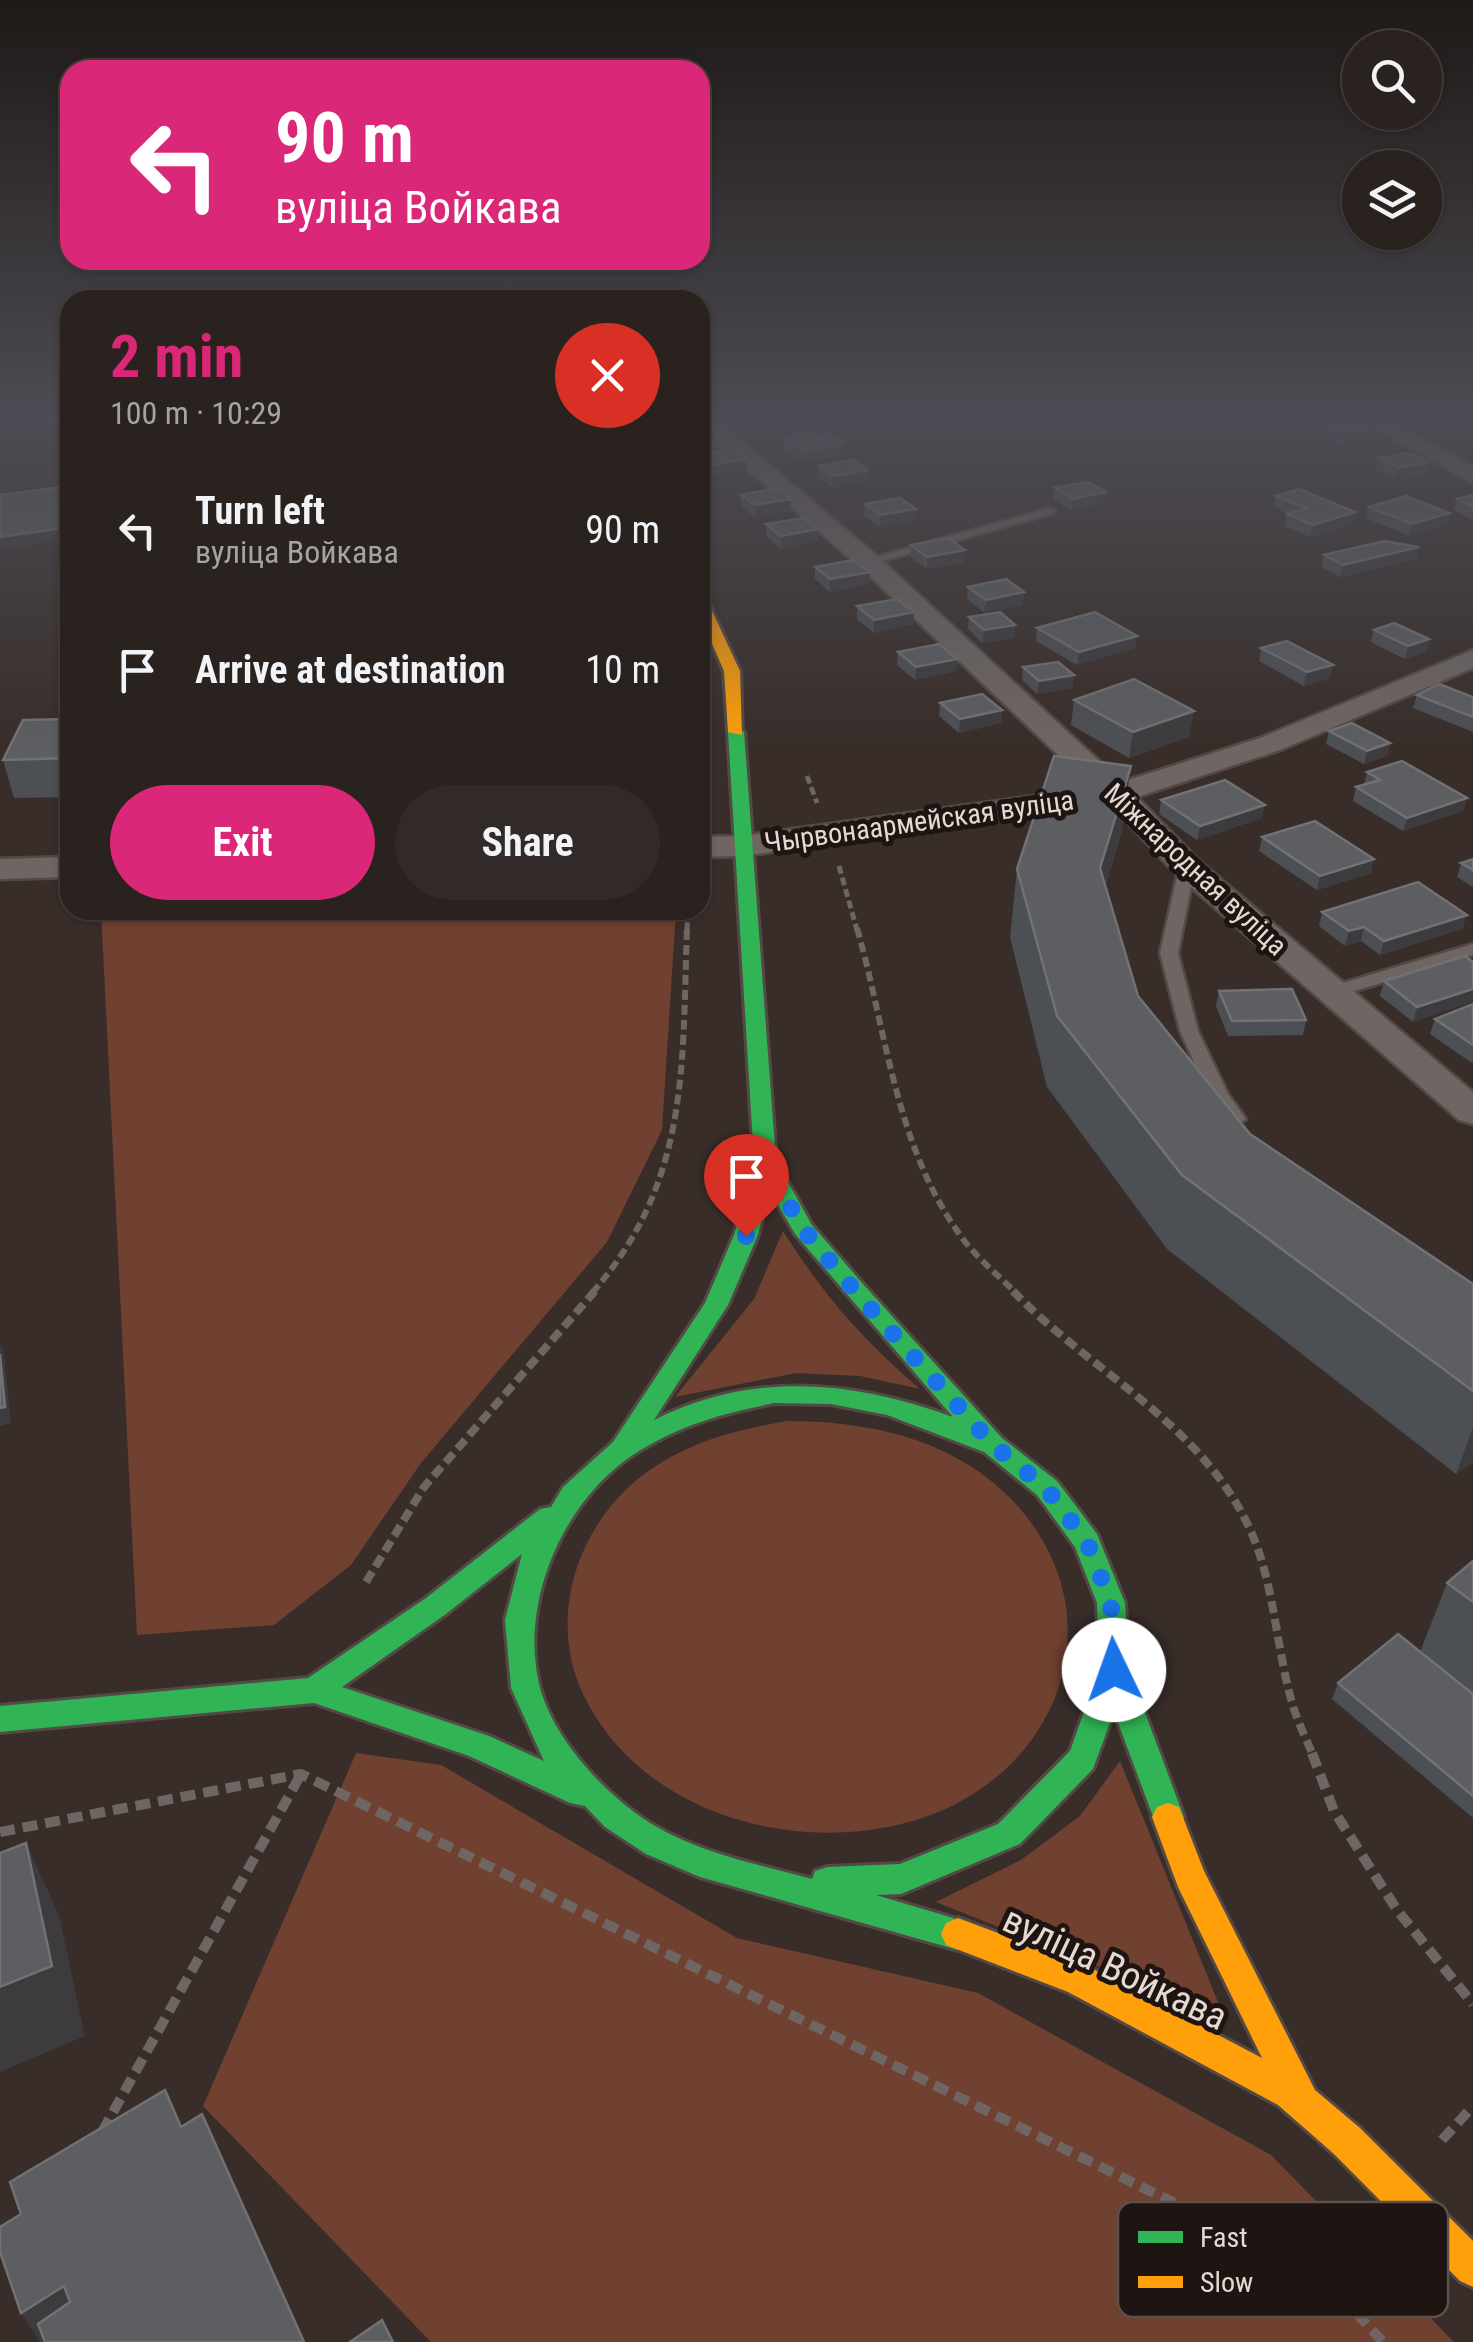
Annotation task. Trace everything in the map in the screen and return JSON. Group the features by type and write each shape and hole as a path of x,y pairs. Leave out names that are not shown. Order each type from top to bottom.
{"main road":[{"name":"вуліца Войкава","path":"622,1448 716,1305 746,1236 765,1162 732,671 710,622"},
{"name":"вуліца Войкава","path":"765,1162 803,1229 993,1445 1046,1488 1087,1542 1111,1603 1114,1670 1190,1876 1300,2098"},
{"name":"вуліца Войкава","path":"993,1445 919,1412 872,1399 806,1393 739,1399 708,1408 678,1417 622,1448 586,1478 555,1513 529,1565 517,1622 523,1682 548,1742 590,1797 644,1837 708,1868 779,1884 1021,1955 1138,2009 1300,2098 1406,2202"},
{"path":"314,1690 436,1606 555,1513"},
{"name":"вуліца Войкава","path":"779,1884 902,1879 1008,1834 1082,1759 1114,1670"},
{"path":"0,1719 314,1690 478,1746 590,1797"},
{"name":"вуліца Войкава","path":"1448,2243 1473,2268"}],"street":[{"name":"Міжнародная вуліца","path":"830,528 1117,794 1188,867 1473,1112"},
{"name":"Чырвонаармейская вуліца","path":"710,847 742,846 1117,794 1270,744 1473,658"},
{"path":"0,870 60,867"}],"lane":[{"path":"868,561 987,528"},
{"path":"1188,867 1169,954 1189,1031 1219,1095 1252,1142"},
{"path":"1330,993 1473,949"}],"path":[{"path":"807,776 830,834 878,1002 895,1090 918,1160 958,1234 1024,1303 1139,1398 1202,1458 1246,1521 1269,1592 1292,1705 1334,1811 1397,1910 1473,2004"},
{"path":"359,1593 424,1486 618,1264 662,1181 681,1100 688,920"},
{"path":"98,2140 300,1774"},
{"path":"0,1832 300,1774 1174,2202"},
{"path":"1436,2146 1473,2106"},
{"path":"1360,2317 1383,2342"}],"shaded area":[{"path":"101,920 675,920 662,1130 607,1242 421,1463 351,1565 274,1625 137,1635"},
{"path":"783,1231 845,1316 920,1389 860,1376 796,1373 675,1397 754,1299"},
{"path":"787,1421 875,1429 957,1458 1005,1493 1042,1539 1062,1587 1068,1637 1059,1685 1038,1730 1005,1769 962,1801 909,1822 863,1831 816,1833 768,1827 722,1815 679,1795 641,1768 608,1735 583,1694 572,1662 568,1630 570,1597 591,1535 610,1508 632,1484 674,1455 721,1436"},
{"path":"356,1753 441,1765 737,1938 978,1993 1271,2155 1317,2202 1118,2202 1118,2317 1430,2317 1454,2342 431,2342 203,2106"},
{"path":"1120,1761 1224,2017 936,1902 1021,1860 1080,1816"}],"building":[{"path":"0,528 60,528 60,528 0,537"},
{"path":"771,528 818,529 781,536"},
{"path":"948,538 965,550 927,557 911,545"},
{"path":"1384,541 1419,547 1343,565 1324,555"},
{"path":"853,560 870,572 830,579 815,567"},
{"path":"1006,579 1024,592 986,600 968,587"},
{"path":"897,599 914,612 874,620 857,606"},
{"path":"1000,612 1015,625 984,630 969,617"},
{"path":"1095,612 1137,636 1079,652 1037,628"},
{"path":"1394,623 1429,639 1408,646 1374,630"},
{"path":"1287,641 1333,665 1307,672 1261,648"},
{"path":"939,644 957,659 916,667 898,652"},
{"path":"1058,662 1074,675 1039,681 1023,667"},
{"path":"1134,679 1194,711 1133,732 1074,700"},
{"path":"1439,684 1473,697 1473,717 1417,695"},
{"path":"982,694 1002,710 960,719 940,703"},
{"path":"60,719 60,758 3,760 23,720"},
{"path":"1352,723 1390,743 1367,751 1329,731"},
{"path":"1054,756 1131,766 1100,868 1138,996 1250,1134 1473,1284 1473,1391 1182,1175 1057,1016 1017,869"},
{"path":"1402,761 1467,798 1407,818 1356,787 1380,780 1367,772"},
{"path":"1225,780 1265,805 1200,826 1161,800"},
{"path":"1315,821 1374,859 1320,876 1262,837"},
{"path":"1473,859 1473,870 1461,863"},
{"path":"1418,882 1467,915 1384,941 1364,927 1349,931 1322,912"},
{"path":"1465,956 1473,962 1473,989 1417,1007 1384,981"},
{"path":"1292,989 1306,1020 1232,1021 1219,991"},
{"path":"1473,1004 1473,1045 1435,1019"},
{"path":"0,1354 5,1407 0,1408"},
{"path":"1473,1561 1473,1602 1447,1583"},
{"path":"1398,1634 1473,1694 1473,1796 1338,1683"},
{"path":"26,1843 52,1966 0,1987 0,1853"},
{"path":"165,2090 181,2127 202,2114 304,2342 45,2342 38,2324 70,2302 64,2286 21,2313 0,2252 0,2227 21,2214 10,2182"},
{"path":"382,2320 393,2342 350,2342"}],"traffic: fast":[{"path":"626,1441 716,1305 746,1235 765,1161 736,732"},
{"path":"765,1161 803,1229 854,1290 993,1445 1047,1488 1087,1542 1111,1603 1114,1670 1168,1817"},
{"path":"958,1934 700,1862 658,1844 616,1817 557,1755 526,1688 520,1620 536,1554 573,1495 627,1446 694,1411 774,1394 831,1395 914,1413 993,1445"},
{"path":"314,1690 436,1606 550,1517"},
{"path":"827,1882 901,1879 1009,1834 1082,1759 1114,1670"},
{"path":"0,1719 314,1690 478,1746 581,1793"}],"traffic: slow":[{"path":"710,622 732,671 736,732"},
{"path":"1168,1817 1190,1876 1301,2098"},
{"path":"958,1934 1079,1980 1291,2092 1408,2202"},
{"path":"1448,2243 1473,2268"}],"route":[{"path":"746,1236 765,1162 803,1229 854,1290 993,1445 1046,1488 1087,1542 1111,1603 1114,1670"}]}
